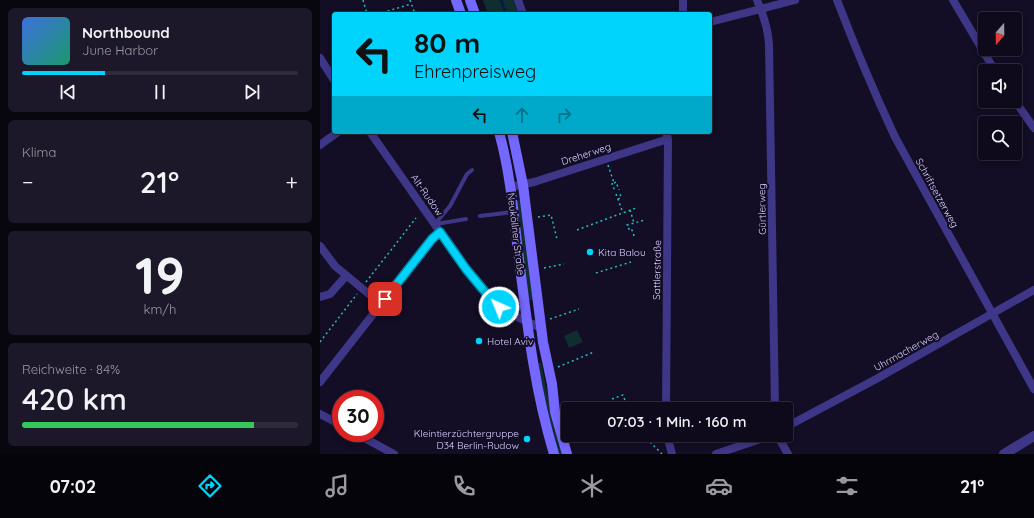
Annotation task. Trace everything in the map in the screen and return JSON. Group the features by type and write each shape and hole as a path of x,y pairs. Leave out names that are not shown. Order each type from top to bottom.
{"main road":[{"path":"456,0 460,12"},
{"path":"470,0 474,12"},
{"name":"Neuköllner Straße","path":"499,134 514,212 532,361 542,412 554,454"},
{"name":"Neuköllner Straße","path":"512,134 523,185 541,328 552,384 555,412 567,454"},
{"path":"532,361 547,360"}],"street":[{"path":"518,0 522,12"},
{"path":"683,0 683,12"},
{"name":"Gürtlerweg","path":"758,0 768,32 769,44 775,402"},
{"path":"712,22 795,0"},
{"name":"Schriftsetzerweg","path":"837,0 854,46 895,137 1034,389"},
{"path":"953,0 991,64"},
{"path":"320,58 332,77"},
{"path":"1020,108 1034,128"},
{"path":"320,145 335,134"},
{"name":"Alt-Rudow","path":"371,134 466,269 497,305 513,315 541,328"},
{"name":"Dreherweg","path":"510,187 523,185 667,135"},
{"name":"Sattlerstraße","path":"666,402 667,135"},
{"path":"320,382 432,239 440,232"},
{"path":"320,246 335,266 381,304"},
{"path":"320,297 330,294 346,276"},
{"name":"Uhrmacherweg","path":"793,423 1034,290"},
{"path":"320,414 332,420"},
{"path":"1004,454 1034,436"},
{"path":"372,442 394,454"},
{"path":"669,442 672,454"},
{"path":"716,454 751,442"},
{"path":"781,442 788,454"}],"lane":[{"path":"435,224 450,206 467,174 472,170"},
{"path":"480,216 514,212"},
{"path":"435,224 466,219"}],"path":[{"path":"363,0 366,12"},
{"path":"410,0 414,12"},
{"path":"385,12 411,4"},
{"path":"607,164 614,183 612,184 615,191"},
{"path":"614,183 616,182 619,190"},
{"path":"618,199 621,198 620,193"},
{"path":"616,194 623,213"},
{"path":"577,230 636,208"},
{"path":"630,210 634,223"},
{"path":"538,217 551,216 557,239"},
{"path":"365,284 416,218"},
{"path":"634,236 632,230 630,231 627,225 645,220"},
{"path":"596,273 631,262"},
{"path":"544,268 564,264"},
{"path":"320,342 358,292"},
{"path":"550,319 579,309"},
{"path":"558,368 594,352"},
{"path":"612,399 623,395 626,402"},
{"path":"650,442 662,454"}],"green space":[{"path":"483,0 514,0 518,12 487,12"},
{"path":"520,200 533,300 528,300 516,201"},
{"path":"577,330 583,342 569,348 564,336"},
{"path":"537,363 541,363 549,402 563,454 557,454"}],"waterway":[{"path":"501,0 505,12"}],"place":[{"name":"Kita Balou","path":"590,252"},
{"name":"Hotel Aviv","path":"479,341"},
{"name":"Kleintierzüchtergruppe D34 Berlin-Rudow","path":"527,439"}],"route":[{"path":"385,299 432,239 440,232 466,269 499,307"}]}
